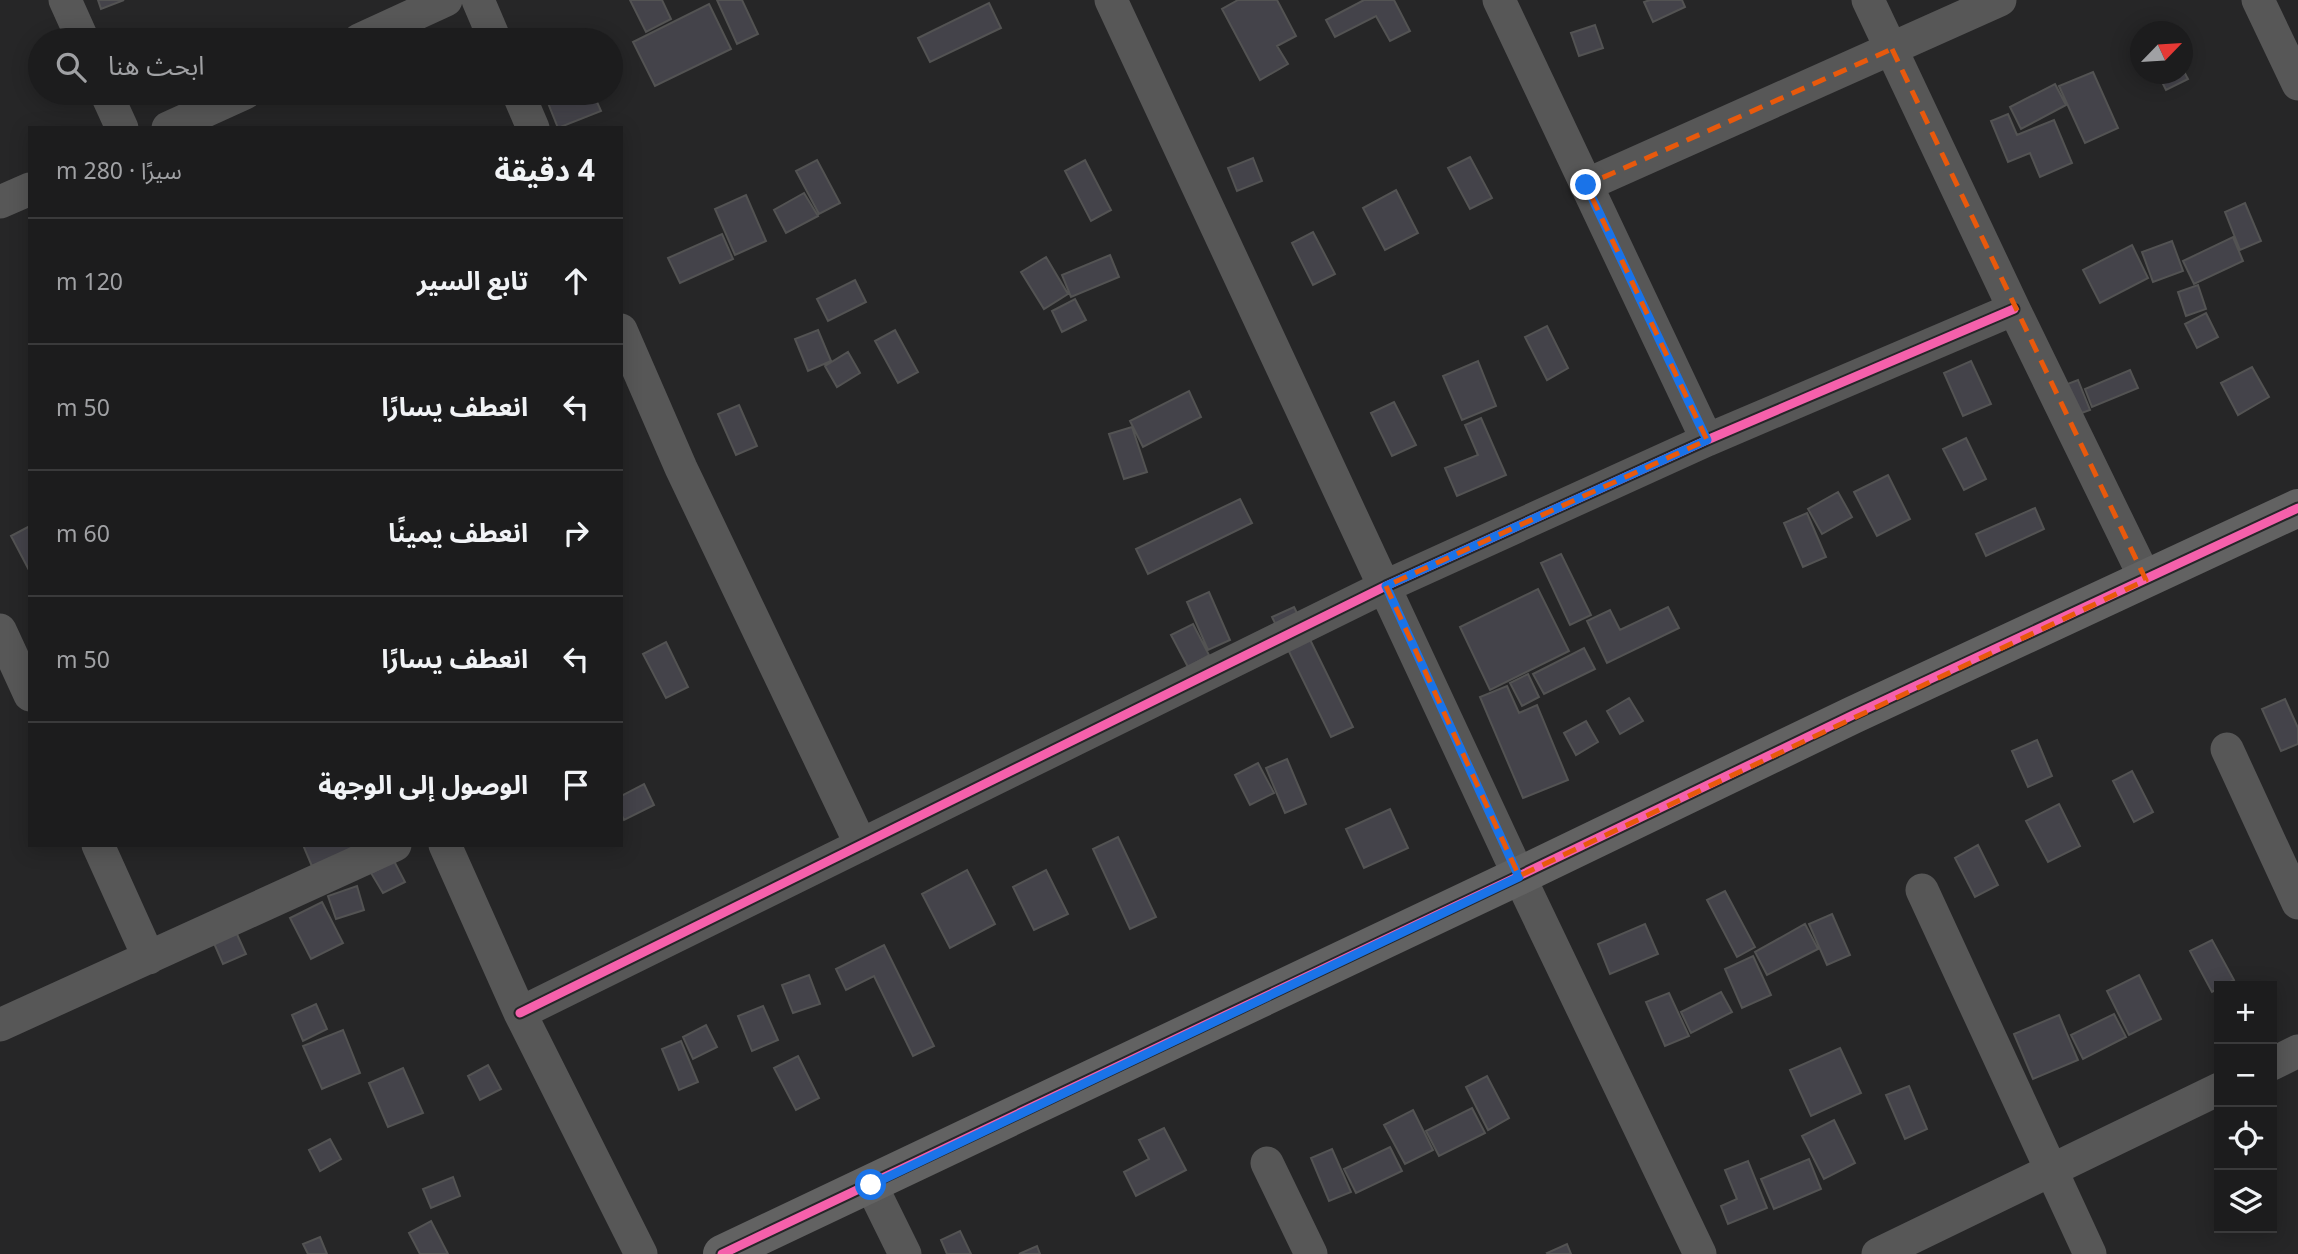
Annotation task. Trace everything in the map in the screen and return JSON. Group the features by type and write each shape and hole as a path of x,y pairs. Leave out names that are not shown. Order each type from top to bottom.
{"street":[{"path":"65,0 78,28"},
{"path":"385,28 446,0"},
{"path":"478,0 490,28"},
{"path":"1111,0 1386,586 1519,877 1700,1254"},
{"path":"1499,0 1707,440"},
{"path":"1868,0 2146,580"},
{"path":"1586,185 2000,0"},
{"path":"2258,0 2298,84"},
{"path":"111,105 121,126"},
{"path":"172,126 218,105"},
{"path":"523,105 532,126"},
{"path":"0,202 28,190"},
{"path":"520,1013 1386,586 1707,440 2014,309"},
{"path":"623,335 681,468 861,845"},
{"path":"722,1254 1519,877 1853,715 2298,508"},
{"path":"0,630 28,691"},
{"path":"2227,749 2298,903"},
{"path":"99,847 149,958"},
{"path":"0,1025 391,847"},
{"path":"446,847 520,1013 641,1254"},
{"path":"1922,890 2090,1254"},
{"path":"2277,1062 2298,1051"},
{"path":"1878,1254 2214,1091"},
{"path":"1267,1163 1311,1254"},
{"path":"871,1185 905,1254"}],"highlighted area":[{"path":"1892,49 2146,580 1519,876 1386,586 1707,440 1586,185"}],"building":[{"path":"98,0 124,0 101,9"},
{"path":"630,0 662,0 671,19 646,32"},
{"path":"717,0 742,0 758,34 737,44"},
{"path":"1238,0 1277,0 1296,36 1277,46 1288,64 1260,80 1222,9"},
{"path":"1364,0 1394,0 1410,31 1390,41 1376,16 1335,37 1326,20"},
{"path":"1682,0 1685,7 1653,22 1644,2"},
{"path":"989,3 1001,28 930,62 918,38"},
{"path":"709,4 731,49 655,86 633,42"},
{"path":"1595,25 1603,48 1579,56 1571,33"},
{"path":"2093,72 2118,128 2085,143 2059,86"},
{"path":"2055,84 2066,105 2021,129 2010,107"},
{"path":"2163,84 2178,84 2166,90"},
{"path":"549,105 598,105 601,111 563,126 557,126"},
{"path":"2008,114 2017,135 2054,120 2072,163 2040,177 2030,153 2008,162 1991,121"},
{"path":"1470,157 1492,198 1470,209 1448,168"},
{"path":"1253,158 1262,181 1237,191 1228,168"},
{"path":"817,160 840,203 819,214 796,171"},
{"path":"1085,160 1111,210 1091,221 1065,171"},
{"path":"1396,190 1418,233 1385,250 1363,208"},
{"path":"804,193 818,216 786,233 774,210"},
{"path":"746,195 766,241 735,255 715,209"},
{"path":"2245,203 2261,241 2240,250 2225,212"},
{"path":"1313,232 1335,274 1313,285 1292,243"},
{"path":"722,234 733,259 680,283 668,258"},
{"path":"2233,237 2243,261 2194,284 2183,261"},
{"path":"2172,241 2183,271 2153,282 2142,252"},
{"path":"2132,245 2148,278 2100,303 2083,270"},
{"path":"1110,255 1119,277 1071,297 1062,275"},
{"path":"1046,257 1068,294 1044,309 1021,272"},
{"path":"855,280 866,302 828,321 817,299"},
{"path":"2198,285 2206,309 2186,316 2178,292"},
{"path":"1075,299 1086,320 1062,332 1052,311"},
{"path":"2206,313 2218,337 2197,348 2185,324"},
{"path":"1547,326 1568,368 1547,380 1525,337"},
{"path":"818,330 831,361 808,371 795,339"},
{"path":"895,330 918,372 898,383 875,341"},
{"path":"848,352 860,373 837,387 825,366"},
{"path":"1478,361 1496,406 1462,420 1443,376"},
{"path":"1971,361 1991,404 1963,416 1944,373"},
{"path":"2252,367 2269,397 2238,415 2221,383"},
{"path":"2130,370 2138,388 2092,407 2085,389"},
{"path":"2078,380 2090,410 2068,418 2057,388"},
{"path":"1189,391 1201,417 1143,447 1130,421"},
{"path":"1394,402 1416,445 1392,456 1371,413"},
{"path":"739,405 757,446 736,455 718,414"},
{"path":"1481,418 1506,475 1457,496 1445,468 1478,455 1465,425"},
{"path":"1132,427 1147,472 1124,479 1109,434"},
{"path":"1966,438 1986,479 1964,490 1943,449"},
{"path":"1888,475 1910,519 1877,536 1854,492"},
{"path":"1838,492 1852,517 1822,534 1808,509"},
{"path":"1240,499 1252,523 1148,574 1136,549"},
{"path":"2035,508 2044,529 1986,556 1976,534"},
{"path":"1807,513 1826,557 1803,567 1784,523"},
{"path":"28,527 28,568 11,536"},
{"path":"1561,554 1591,615 1570,625 1541,563"},
{"path":"1538,589 1569,651 1490,690 1460,627"},
{"path":"1209,592 1230,640 1208,650 1187,602"},
{"path":"1294,607 1353,727 1331,737 1272,617"},
{"path":"1668,607 1679,628 1607,663 1587,621 1610,610 1620,630"},
{"path":"1193,624 1209,655 1188,667 1171,635"},
{"path":"666,642 688,687 666,698 643,654"},
{"path":"1584,648 1595,669 1544,694 1533,674"},
{"path":"1528,674 1539,697 1522,706 1510,683"},
{"path":"1507,686 1519,713 1537,705 1568,780 1523,798 1480,697"},
{"path":"1629,698 1643,721 1620,734 1607,711"},
{"path":"2285,699 2298,728 2298,744 2281,751 2262,709"},
{"path":"1586,721 1598,742 1576,755 1564,733"},
{"path":"2037,740 2052,776 2028,787 2012,751"},
{"path":"1287,759 1306,804 1285,813 1266,768"},
{"path":"1258,763 1274,793 1250,805 1235,775"},
{"path":"2132,771 2153,812 2134,822 2113,781"},
{"path":"644,784 654,805 624,820 623,795"},
{"path":"2059,804 2080,846 2048,862 2026,821"},
{"path":"1390,809 1408,848 1364,868 1346,829"},
{"path":"1118,837 1156,917 1130,929 1093,849"},
{"path":"1978,845 1998,885 1975,897 1955,858"},
{"path":"304,847 364,847 319,883"},
{"path":"394,861 405,882 383,893 371,873"},
{"path":"967,870 995,924 950,948 922,894"},
{"path":"1046,870 1068,914 1034,930 1013,887"},
{"path":"357,886 364,910 336,919 328,896"},
{"path":"1725,891 1755,947 1737,957 1707,900"},
{"path":"322,902 343,943 311,959 290,918"},
{"path":"1832,914 1850,955 1827,965 1809,924"},
{"path":"1645,924 1658,954 1610,974 1598,944"},
{"path":"1805,924 1818,949 1767,975 1755,952"},
{"path":"236,932 246,954 223,964 213,941"},
{"path":"2212,940 2234,980 2214,981 2212,992 2190,951"},
{"path":"884,945 934,1046 913,1056 874,976 846,990 836,969"},
{"path":"1753,956 1771,995 1742,1008 1725,969"},
{"path":"809,975 820,1004 793,1013 782,985"},
{"path":"2139,975 2161,1019 2129,1035 2107,991"},
{"path":"1721,992 1732,1012 1691,1033 1681,1012"},
{"path":"1669,993 1689,1036 1665,1046 1646,1002"},
{"path":"316,1004 327,1029 303,1041 292,1015"},
{"path":"763,1006 778,1040 752,1051 738,1016"},
{"path":"2114,1014 2126,1037 2083,1059 2071,1035"},
{"path":"2059,1015 2078,1060 2033,1079 2014,1034"},
{"path":"706,1025 717,1047 693,1059 683,1037"},
{"path":"343,1030 360,1073 322,1089 303,1046"},
{"path":"681,1041 698,1082 679,1090 662,1049"},
{"path":"1840,1048 1861,1093 1811,1116 1790,1070"},
{"path":"798,1056 819,1098 796,1110 774,1068"},
{"path":"488,1065 501,1089 480,1100 468,1076"},
{"path":"403,1068 423,1113 388,1127 369,1083"},
{"path":"1487,1076 1509,1118 1488,1130 1466,1087"},
{"path":"1909,1086 1927,1129 1905,1139 1886,1095"},
{"path":"1472,1108 1485,1133 1439,1156 1426,1131"},
{"path":"1413,1110 1433,1150 1405,1164 1384,1125"},
{"path":"1834,1120 1855,1163 1824,1179 1802,1136"},
{"path":"1164,1128 1186,1170 1136,1196 1124,1172 1149,1159 1139,1140"},
{"path":"330,1139 341,1159 320,1171 309,1150"},
{"path":"1390,1147 1402,1171 1356,1193 1344,1169"},
{"path":"1332,1149 1351,1192 1329,1201 1311,1158"},
{"path":"1809,1159 1821,1189 1774,1209 1761,1179"},
{"path":"1748,1161 1767,1208 1728,1224 1721,1206 1737,1199 1725,1170"},
{"path":"453,1177 460,1196 431,1208 423,1189"},
{"path":"431,1221 448,1254 420,1254 409,1233"},
{"path":"960,1231 971,1254 947,1254 941,1240"},
{"path":"320,1237 327,1254 308,1254 303,1244"},
{"path":"1567,1244 1571,1254 1547,1253"},
{"path":"1037,1246 1040,1254 1019,1254"}],"cycle path":[{"path":"520,1013 1386,586 1707,440 2014,309"},
{"path":"722,1254 1853,715 2298,508"}],"route":[{"path":"871,1185 1519,877 1386,586 1707,440 1586,185"}]}
